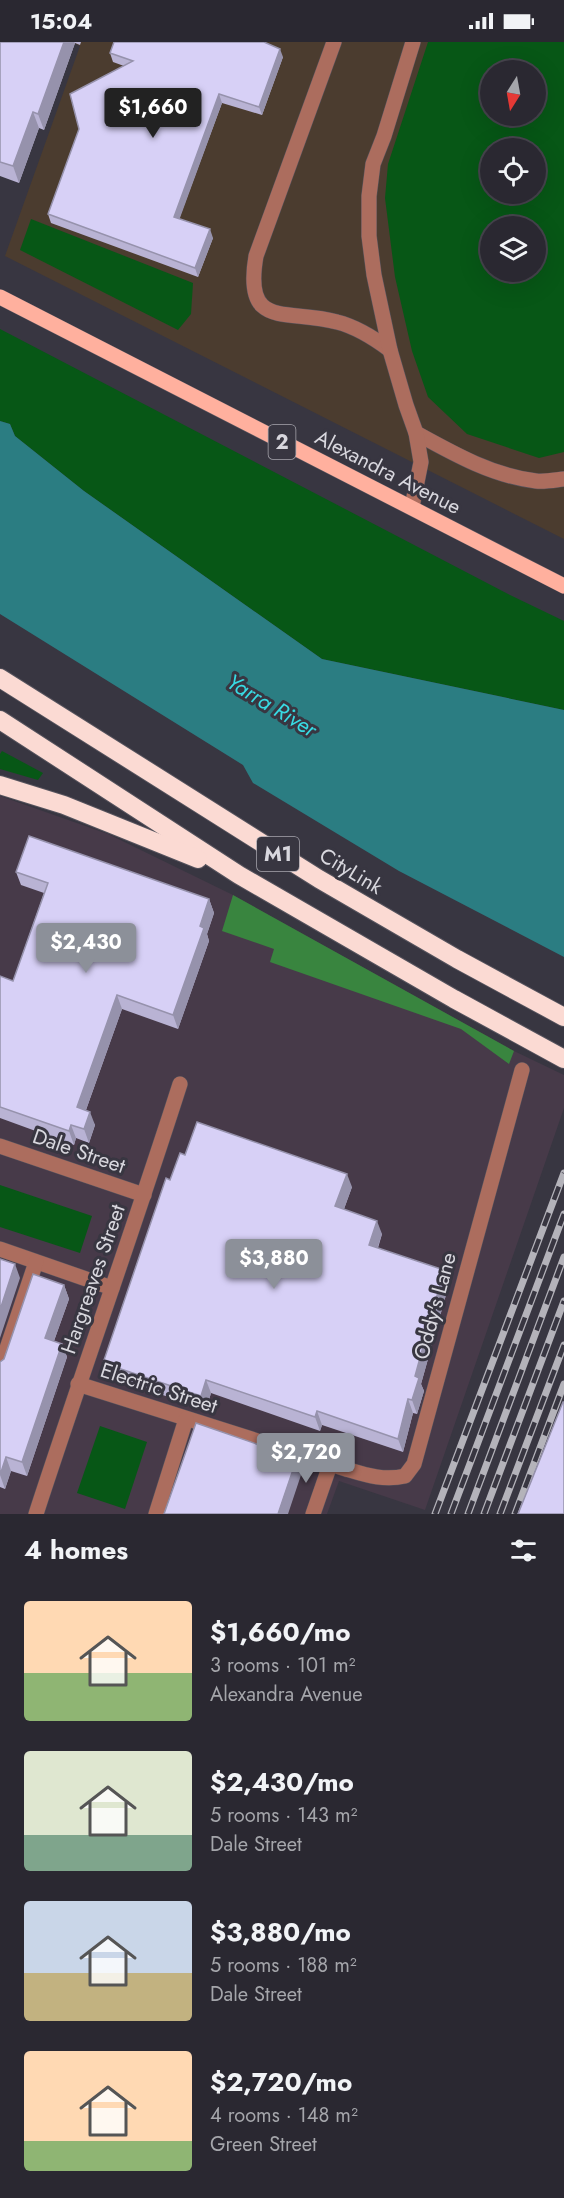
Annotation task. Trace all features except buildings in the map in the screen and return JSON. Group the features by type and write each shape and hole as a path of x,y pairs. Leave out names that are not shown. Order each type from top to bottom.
{"highway":[{"name":"CityLink","path":"0,678 319,879 457,959 564,1017"},
{"name":"M1","path":"0,720 239,875 445,994 564,1059"},
{"path":"0,785 64,805 239,875"}],"main road":[{"name":"Alexandra Avenue","path":"0,297 216,410 412,507 564,586"}],"street":[{"path":"334,42 256,256 253,292 259,303 272,312 283,315 311,316 339,322 367,334 390,350"},
{"path":"412,507 421,462 416,433 390,350 374,275 369,236 369,196 374,164 413,42"},
{"path":"416,433 464,460 501,472 537,482 564,479"},
{"name":"Oddy's Lane","path":"330,1465 374,1477 391,1479 405,1476 414,1464 522,1070"},
{"name":"Hargreaves Street","path":"36,1514 180,1084"},
{"name":"Dale Street","path":"0,1146 144,1195"},
{"path":"0,1249 112,1288"},
{"path":"0,1369 36,1262"},
{"name":"Electric Street","path":"78,1384 330,1465"},
{"path":"156,1514 186,1419"},
{"path":"313,1514 330,1465"}],"shaded area":[{"path":"72,42 564,42 564,539 5,256 80,46"},
{"path":"0,796 108,834 233,895 514,1051 564,1075 564,1108 425,1510 339,1481 327,1514 0,1514"}],"green space":[{"path":"428,42 564,42 564,452 539,458 467,434 428,397 412,351 395,277 385,198 388,164"},
{"path":"31,219 193,283 191,314 178,330 20,250"},
{"path":"0,329 564,621 564,710 322,659 84,491 15,436 10,424 0,421"},
{"path":"2,751 43,773 38,780 0,769"},
{"path":"233,895 514,1051 509,1064 461,1029 270,962 274,949 222,931"},
{"path":"0,1185 92,1216 80,1253 0,1227"},
{"path":"100,1426 147,1442 125,1509 77,1493"}],"water":[{"name":"Yarra River","path":"0,421 10,424 15,436 84,491 322,659 564,710 564,957 399,871 253,783 243,765 0,614"}],"railway":[{"path":"435,1514 564,1173"},
{"path":"451,1514 564,1214"},
{"path":"468,1514 564,1257"},
{"path":"484,1514 564,1301"},
{"path":"500,1514 564,1345"},
{"path":"515,1514 564,1384"}]}
